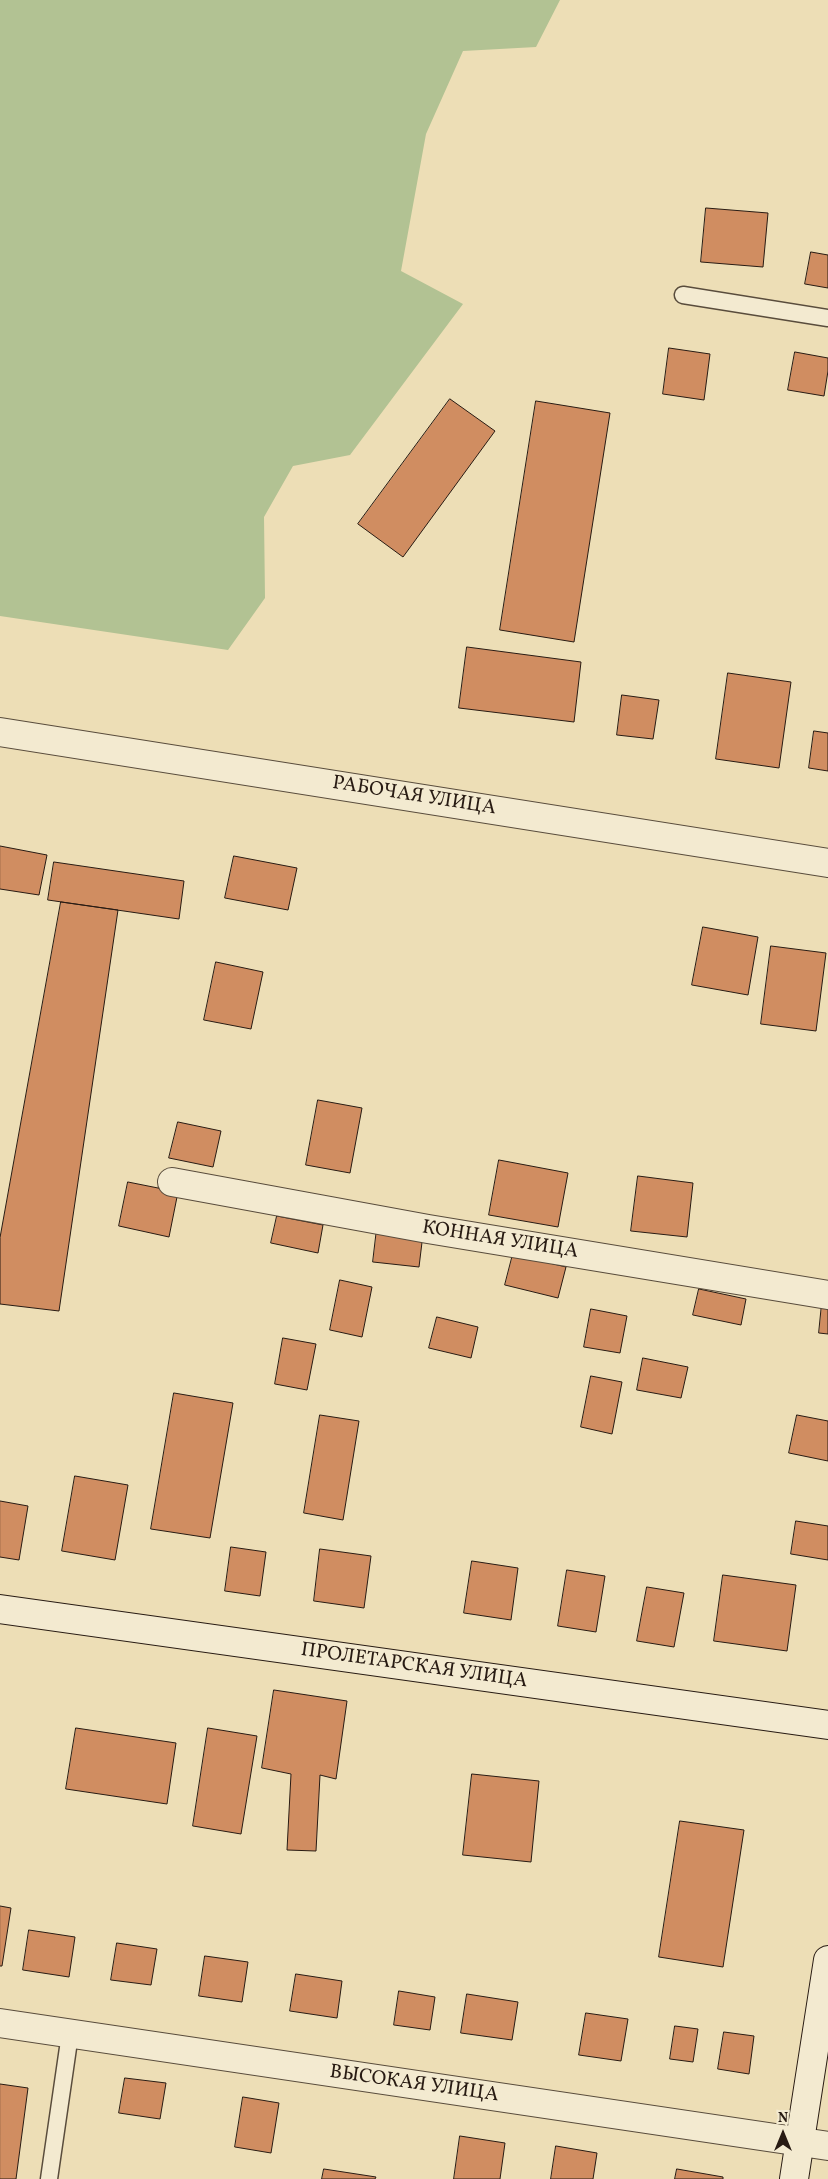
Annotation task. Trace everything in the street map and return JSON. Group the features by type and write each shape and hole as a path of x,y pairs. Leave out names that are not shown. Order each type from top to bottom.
{"street":[{"name":"РАБОЧАЯ УЛИЦА","path":"0,732 828,863"},
{"name":"КОННАЯ УЛИЦА","path":"172,1182 428,1229 828,1295"},
{"name":"ПРОЛЕТАРСКАЯ УЛИЦА","path":"0,1609 828,1725"},
{"path":"794,2179 828,1960"},
{"name":"ВЫСОКАЯ УЛИЦА","path":"0,2023 828,2146"}],"lane":[{"path":"683,295 828,318"},
{"path":"49,2179 70,2034"}],"green space":[{"path":"0,0 560,0 536,47 463,51 426,134 401,271 463,304 350,455 293,466 264,517 265,598 228,650 0,616"}],"building":[{"path":"706,208 768,213 763,267 701,262"},
{"path":"811,252 828,255 828,288 805,284"},
{"path":"669,348 710,354 704,400 663,394"},
{"path":"795,352 828,358 824,396 788,390"},
{"path":"450,399 495,431 403,557 358,524"},
{"path":"536,401 610,413 574,642 500,630"},
{"path":"467,647 581,662 574,722 459,708"},
{"path":"728,673 791,682 779,768 716,759"},
{"path":"622,695 659,700 653,739 617,735"},
{"path":"814,731 828,733 828,771 809,768"},
{"path":"0,846 47,855 39,895 0,889"},
{"path":"234,856 297,868 288,910 225,898"},
{"path":"54,862 184,881 179,919 48,900"},
{"path":"61,902 118,910 59,1311 0,1304 0,1238"},
{"path":"703,927 758,937 748,995 692,985"},
{"path":"771,946 826,953 816,1031 761,1024"},
{"path":"216,962 263,972 251,1029 204,1020"},
{"path":"318,1100 362,1108 350,1173 306,1165"},
{"path":"178,1122 221,1131 213,1167 169,1158"},
{"path":"499,1160 568,1173 558,1227 489,1215"},
{"path":"638,1176 693,1183 687,1237 631,1231"},
{"path":"128,1182 178,1192 169,1237 119,1226"},
{"path":"277,1216 323,1225 318,1253 271,1243"},
{"path":"377,1228 423,1234 419,1267 373,1262"},
{"path":"513,1254 566,1267 558,1298 505,1285"},
{"path":"340,1280 372,1287 362,1337 330,1330"},
{"path":"699,1289 746,1299 741,1325 693,1315"},
{"path":"822,1303 828,1304 828,1334 819,1333"},
{"path":"591,1309 627,1316 620,1353 584,1347"},
{"path":"437,1317 478,1327 471,1358 429,1348"},
{"path":"283,1338 316,1344 307,1390 275,1384"},
{"path":"643,1358 688,1367 681,1398 637,1390"},
{"path":"591,1376 622,1382 612,1434 581,1427"},
{"path":"174,1393 233,1403 210,1538 151,1529"},
{"path":"320,1415 359,1421 343,1520 304,1513"},
{"path":"797,1415 828,1421 828,1461 789,1453"},
{"path":"75,1476 128,1485 115,1560 62,1551"},
{"path":"0,1501 28,1506 19,1560 0,1557"},
{"path":"796,1521 828,1526 828,1560 791,1554"},
{"path":"231,1547 266,1552 260,1596 225,1591"},
{"path":"320,1549 371,1556 364,1608 314,1601"},
{"path":"472,1561 518,1568 511,1620 464,1613"},
{"path":"567,1570 605,1576 596,1632 558,1626"},
{"path":"723,1575 796,1585 787,1651 714,1641"},
{"path":"647,1587 684,1593 674,1647 637,1641"},
{"path":"274,1690 347,1701 336,1779 320,1775 316,1851 287,1850 291,1774 262,1768"},
{"path":"76,1728 176,1743 167,1804 66,1789"},
{"path":"208,1728 257,1736 241,1834 193,1826"},
{"path":"472,1774 539,1781 531,1862 463,1855"},
{"path":"680,1821 744,1830 723,1967 659,1957"},
{"path":"0,1906 11,1908 2,1966 0,1966"},
{"path":"29,1930 75,1937 69,1977 23,1970"},
{"path":"117,1943 157,1949 151,1985 111,1980"},
{"path":"205,1956 248,1962 242,2002 199,1996"},
{"path":"296,1974 342,1981 337,2018 290,2011"},
{"path":"399,1991 435,1997 430,2030 394,2025"},
{"path":"467,1994 518,2002 512,2040 461,2033"},
{"path":"586,2013 628,2019 621,2061 579,2055"},
{"path":"675,2026 698,2029 693,2062 670,2059"},
{"path":"724,2032 754,2036 749,2074 718,2069"},
{"path":"125,2078 166,2083 160,2119 119,2113"},
{"path":"0,2084 28,2088 16,2179 0,2179"},
{"path":"243,2097 279,2103 271,2153 235,2147"},
{"path":"460,2136 505,2143 500,2179 454,2179"},
{"path":"556,2146 597,2153 593,2179 551,2179"},
{"path":"324,2169 376,2177 375,2179 322,2179"},
{"path":"677,2169 723,2177 723,2179 675,2179"}]}
